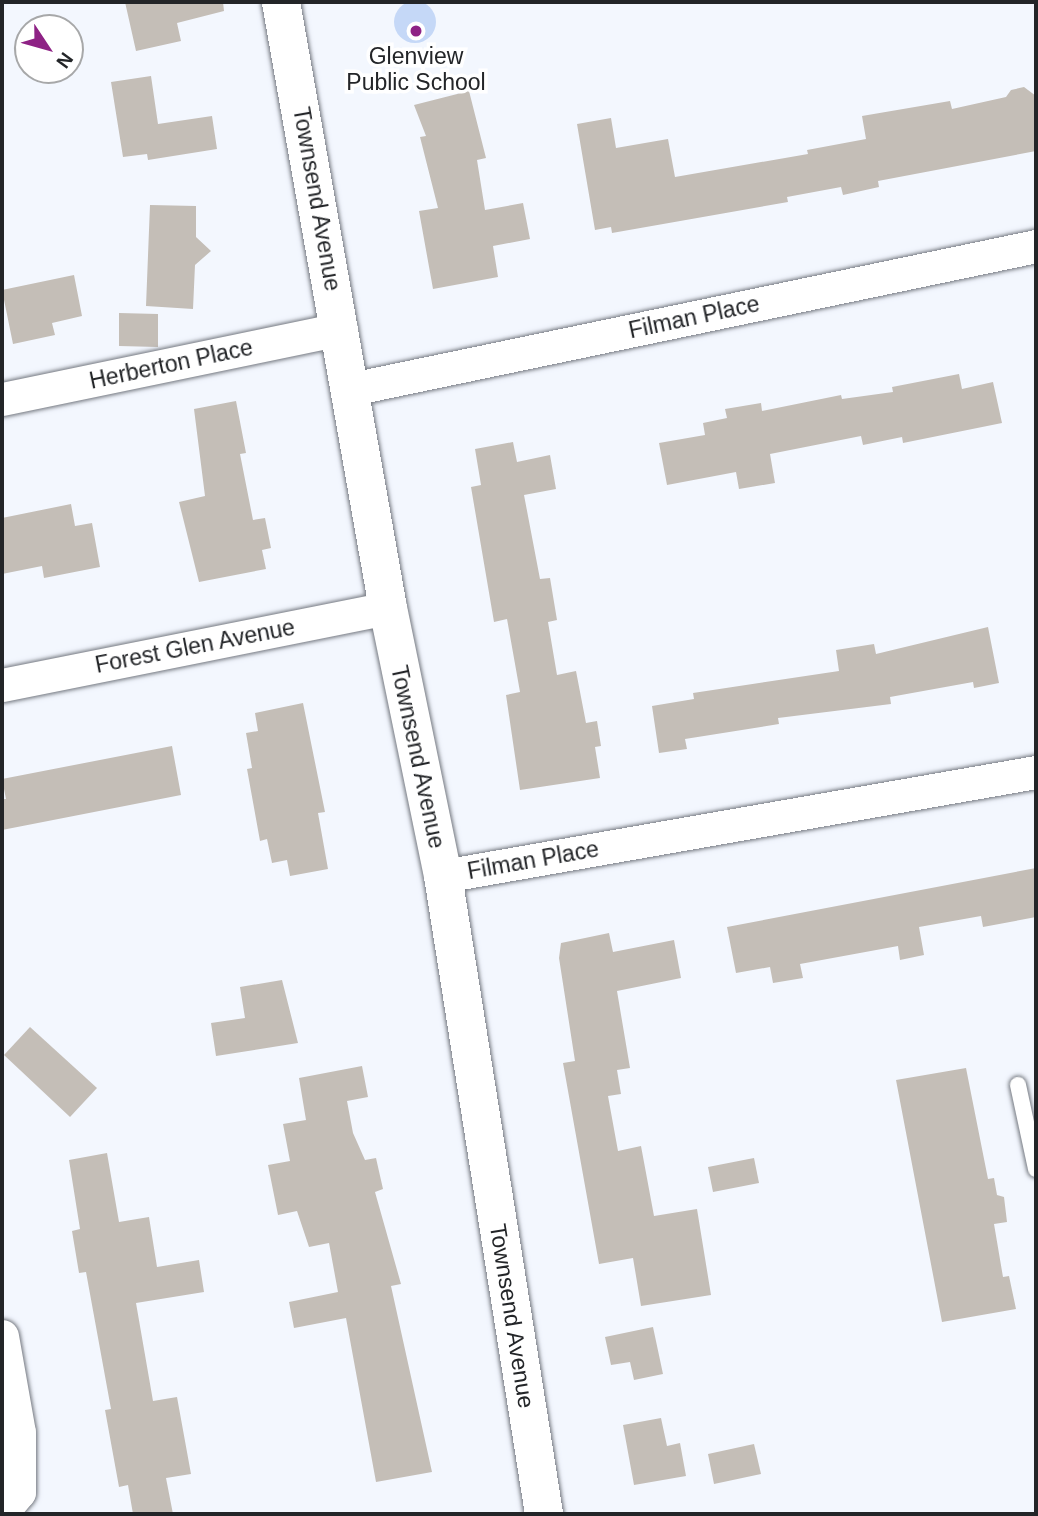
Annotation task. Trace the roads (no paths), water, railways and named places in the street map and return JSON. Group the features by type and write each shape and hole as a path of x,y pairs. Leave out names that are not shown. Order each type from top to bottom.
{"street":[{"name":"Townsend Avenue","path":"281,2 341,329 388,608 443,876 544,1514"},
{"name":"Filman Place","path":"351,389 1036,246"},
{"name":"Herberton Place","path":"2,399 341,329"},
{"name":"Forest Glen Avenue","path":"2,685 388,608"},
{"name":"Filman Place","path":"443,876 1036,772"},
{"path":"2,1336 19,1456 19,1492 2,1512"}],"lane":[{"path":"1018,1085 1036,1169"}],"place":[{"name":"Glenview Public School","path":"416,31"}]}
